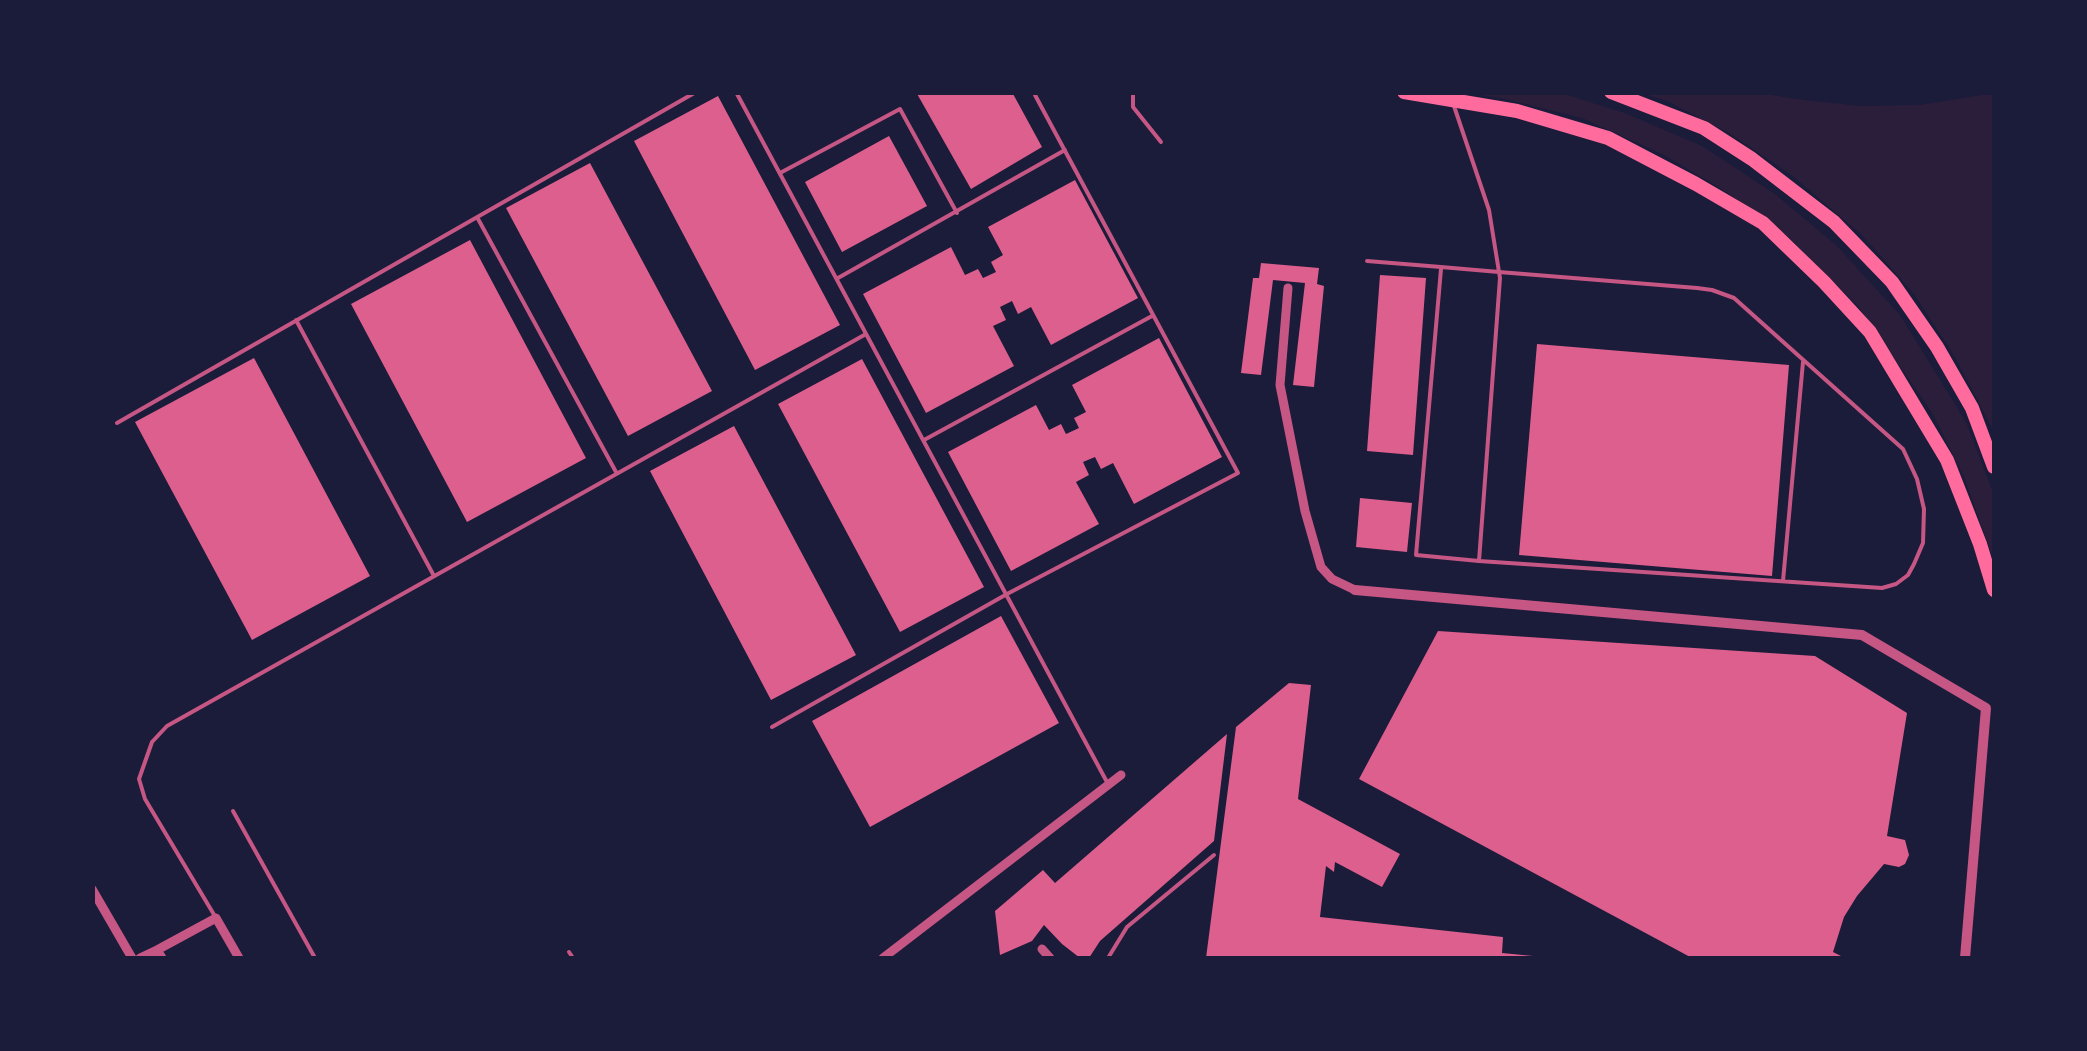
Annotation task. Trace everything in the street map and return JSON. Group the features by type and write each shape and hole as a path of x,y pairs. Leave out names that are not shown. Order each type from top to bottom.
{"main road":[{"path":"1404,92 1518,111 1608,138 1762,223 1870,332 1948,460 1994,590"},
{"path":"1611,92 1704,128 1834,222 1892,282 1936,348 1972,408 1994,467"}],"street":[{"path":"1288,288 1280,386 1304,511 1321,567 1332,579 1355,590 1862,635 1986,708 1965,958"},
{"path":"883,958 1121,776"},
{"path":"92,889 132,958"},
{"path":"140,958 160,954 216,918 239,958"},
{"path":"1042,949 1050,958"}],"lane":[{"path":"117,423 696,92"},
{"path":"736,92 1109,785"},
{"path":"1134,92 1132,107 1160,142"},
{"path":"772,727 1007,594 1238,472 1036,96"},
{"path":"1452,100 1489,210 1499,272 1500,306 1479,560"},
{"path":"780,174 900,109 957,213"},
{"path":"836,278 1065,150"},
{"path":"477,217 618,474"},
{"path":"1367,261 1441,267 1712,290 1734,298 1903,450 1924,509 1923,542 1908,574 1896,584 1882,588 1416,555 1441,267"},
{"path":"924,440 1154,316"},
{"path":"296,320 434,577"},
{"path":"216,918 145,799 139,779 152,742 167,726 866,334"},
{"path":"1783,581 1803,360"},
{"path":"234,811 315,958"},
{"path":"1108,958 1127,927 1214,855"},
{"path":"569,952 572,958"}],"shaded area":[{"path":"1463,93 1561,93 1622,112 1702,146 1775,194 1836,245 1900,315 1966,422 1994,495 1994,560 1964,477 1933,414 1858,306 1787,236 1725,191 1664,155 1582,118"},
{"path":"1641,93 1759,93 1861,106 1920,105 1994,93 1994,432 1955,357 1914,294 1862,235 1794,177 1729,133 1667,101"}],"building":[{"path":"916,92 1012,92 1042,147 971,189"},
{"path":"718,96 840,325 755,370 634,141"},
{"path":"889,136 927,206 842,252 805,182"},
{"path":"590,163 712,391 628,436 506,208"},
{"path":"1075,180 1138,298 1051,345 1031,307 1018,314 1012,301 1000,307 1006,320 993,326 1014,366 926,413 863,294 951,247 965,275 978,269 983,278 996,272 991,262 1003,255 988,227"},
{"path":"470,240 586,458 467,522 351,304"},
{"path":"1261,263 1319,268 1317,284 1324,286 1314,387 1293,385 1305,283 1273,280 1261,375 1241,373 1253,278 1259,278"},
{"path":"1380,275 1426,278 1413,455 1367,451"},
{"path":"1159,338 1222,457 1134,504 1113,463 1101,469 1095,457 1083,462 1089,475 1076,482 1099,524 1011,571 948,452 1036,405 1049,430 1061,424 1066,434 1079,428 1074,418 1086,412 1072,385"},
{"path":"1537,344 1789,365 1772,576 1519,555"},
{"path":"254,358 370,576 252,640 135,422"},
{"path":"862,359 984,587 900,632 778,404"},
{"path":"734,426 856,655 771,700 650,471"},
{"path":"1360,498 1412,503 1407,552 1356,547"},
{"path":"1001,616 1059,723 870,827 812,721"},
{"path":"1438,631 1815,656 1907,713 1887,836 1905,840 1909,855 1899,867 1884,864 1857,896 1844,917 1833,952 1845,958 1692,958 1359,779"},
{"path":"1289,683 1311,685 1298,799 1400,854 1382,887 1335,862 1334,872 1326,866 1320,917 1503,937 1502,953 1532,958 1206,958 1236,727"},
{"path":"1227,734 1214,841 1100,941 1089,958 1080,958 1044,925 1032,941 1000,955 995,911 1043,870 1055,883"}]}
